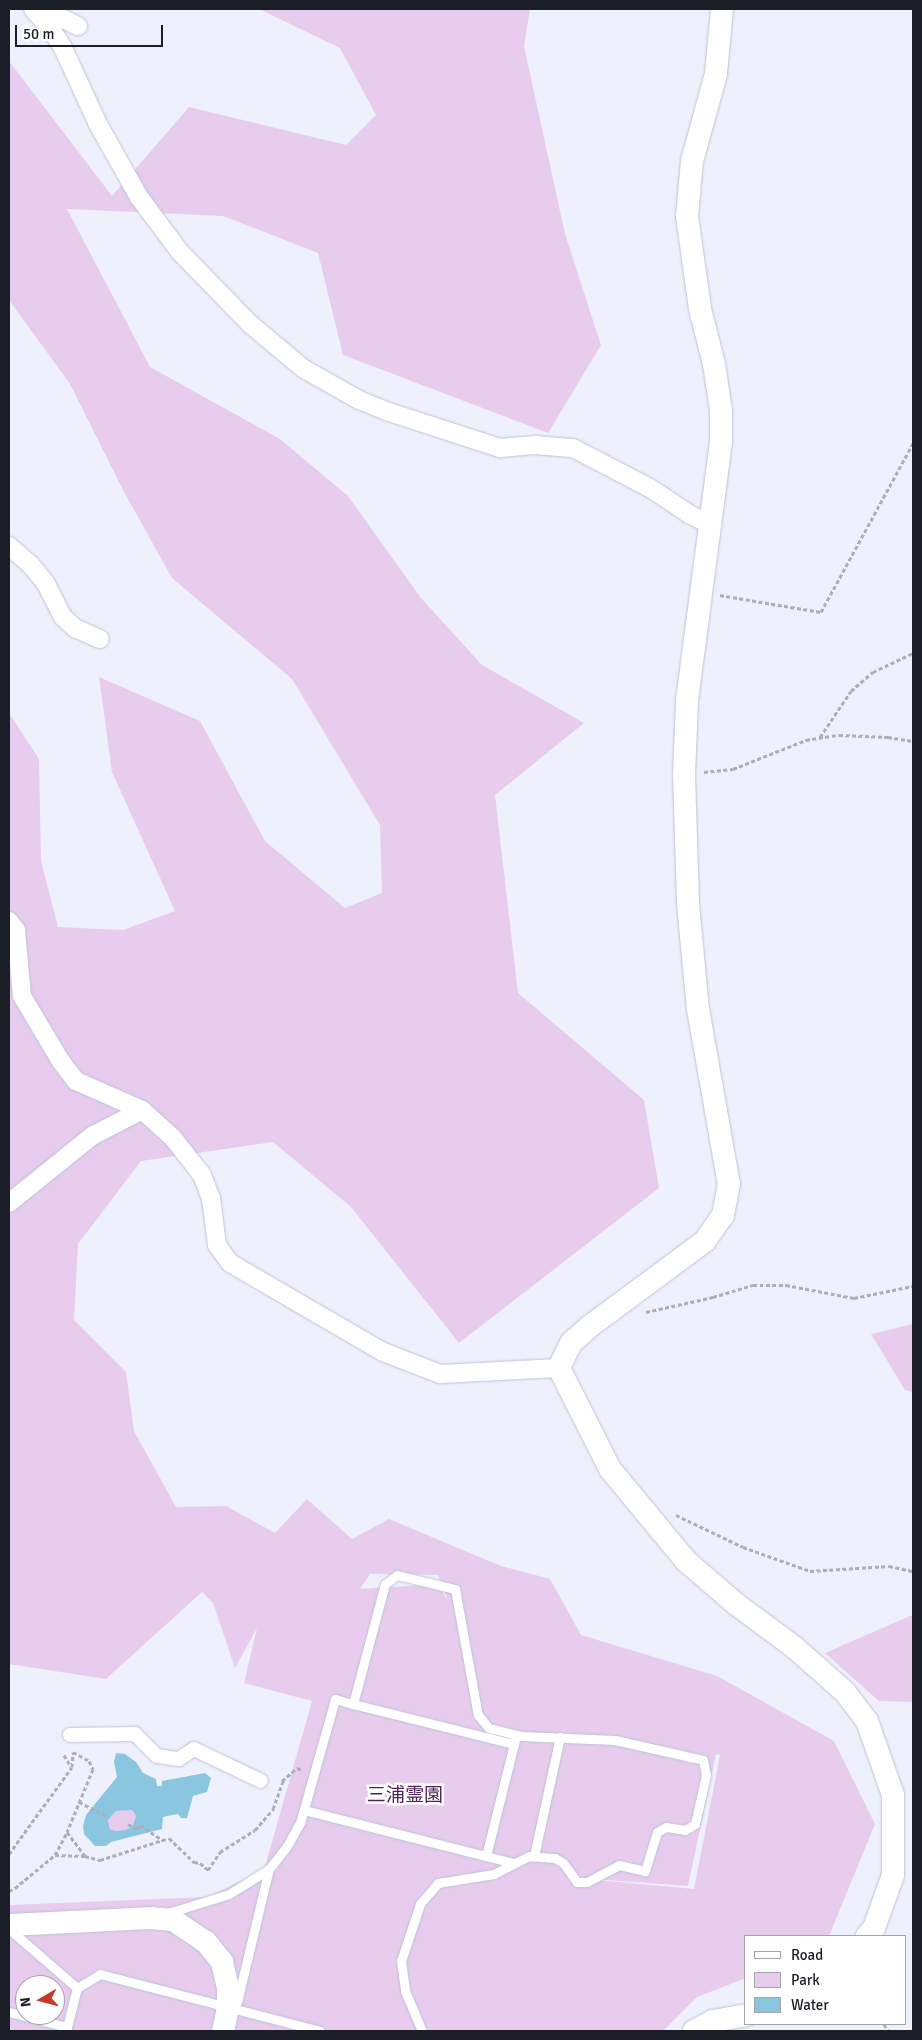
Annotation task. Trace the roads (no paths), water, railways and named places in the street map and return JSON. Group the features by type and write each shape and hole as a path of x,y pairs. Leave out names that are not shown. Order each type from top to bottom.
{"street":[{"path":"33,9 53,32 63,48 98,124 139,197 174,245 250,324 304,369 359,400 389,412 500,448 535,445 573,448 650,488 711,526"},
{"path":"43,9 78,26"},
{"path":"558,1368 571,1343 633,1292 705,1241 723,1215 729,1184 698,1009 688,904 684,775 686,701 721,442 721,411 714,364 700,309 686,216 692,161 716,74 722,9"},
{"path":"9,546 30,564 46,584 64,617 75,628 100,639"},
{"path":"9,921 16,930 22,996 60,1060 76,1081 142,1110 173,1138 202,1175 212,1198 217,1245 230,1263 384,1352 440,1374 558,1368"},
{"path":"9,1203 92,1136 142,1110"},
{"path":"558,1368 610,1469 686,1561 736,1604 794,1647 845,1692 867,1722 893,1795 893,1876 874,1928 868,1935"},
{"path":"70,1735 135,1734 157,1756 179,1758 194,1749 261,1781"},
{"path":"9,1925 150,1918 173,1920 206,1942 222,1962 232,2008 223,2031"},
{"path":"694,2031 713,2021 744,2015"}],"lane":[{"path":"354,1704 385,1584 397,1575 455,1589 478,1714 489,1728 515,1740"},
{"path":"150,1918 229,1894 268,1869 287,1846 300,1823 335,1699 515,1740 560,1737 615,1740 703,1760 706,1774 694,1824 685,1830 666,1827 657,1832 645,1870 619,1865 587,1882 577,1882 563,1863 555,1858 534,1856 513,1863 494,1874 438,1884 420,1904 402,1960 405,1991 422,2031"},
{"path":"534,1856 560,1737"},
{"path":"486,1856 515,1740"},
{"path":"304,1810 513,1863"},
{"path":"232,2008 268,1869"},
{"path":"9,1930 77,1988"},
{"path":"9,2012 67,2029 77,1988 100,1974 320,2031"}],"water":[{"path":"116,1753 125,1754 136,1762 143,1773 156,1779 157,1786 162,1786 162,1781 205,1773 211,1778 207,1792 193,1796 187,1818 181,1818 178,1814 163,1817 162,1829 111,1842 106,1846 95,1846 84,1834 83,1826 86,1815 117,1777 114,1762","holes":["132,1810 136,1816 133,1825 126,1830 116,1831 110,1829 108,1820 116,1811"]}],"park label":[{"name":"三浦霊園","path":"405,1796"}]}
